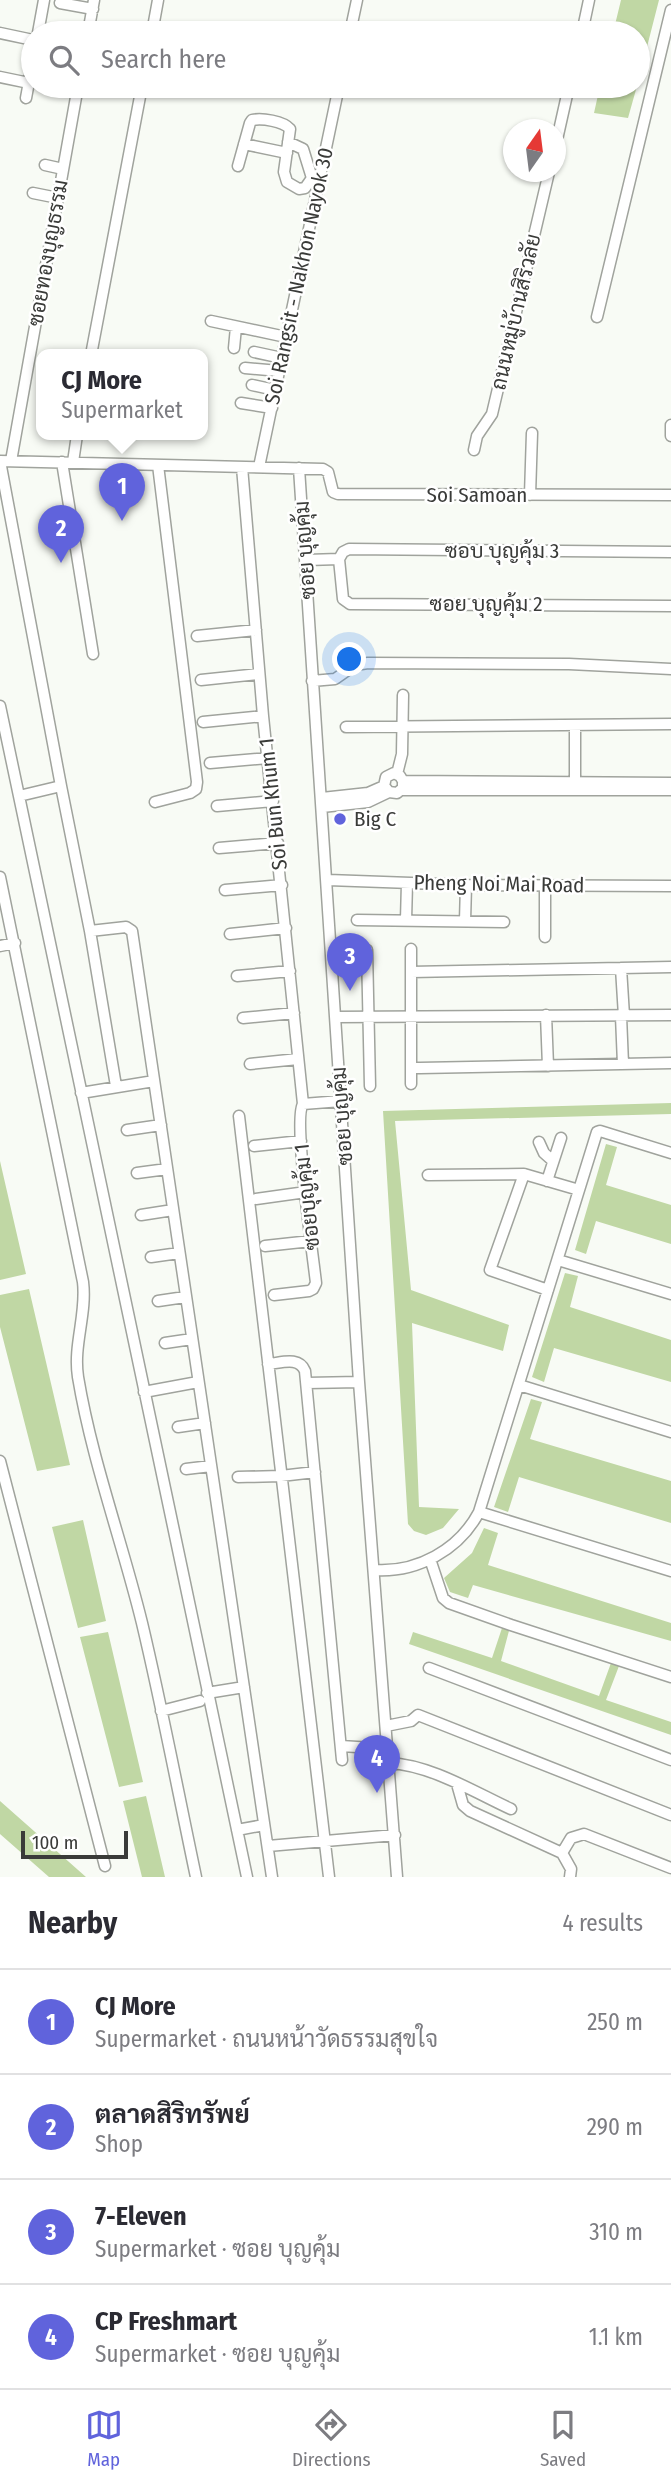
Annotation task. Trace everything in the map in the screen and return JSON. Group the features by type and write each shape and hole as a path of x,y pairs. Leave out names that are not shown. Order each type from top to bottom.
{"street":[{"path":"40,21 44,0"},
{"path":"155,21 159,0"},
{"path":"353,21 357,0"},
{"path":"585,21 589,0"},
{"path":"60,3 93,4"},
{"path":"650,97 671,10"},
{"path":"0,33 21,37"},
{"path":"0,77 21,81"},
{"name":"ซอยทองบุญธรรม","path":"4,461 76,98"},
{"path":"92,349 140,98"},
{"name":"Soi Rangsit - Nakhon Nayok 30","path":"259,467 316,179 336,98"},
{"path":"561,119 566,98"},
{"path":"597,317 650,98"},
{"path":"239,166 244,144 250,123 256,119 289,127 287,148 284,172 287,182 299,189 305,188 316,179 303,149 287,148 244,144"},
{"path":"44,165 63,169"},
{"name":"ถนนหมู่บ้านสิริวลัย","path":"474,450 477,436 492,414 547,182"},
{"path":"33,193 58,198"},
{"path":"211,321 286,337"},
{"path":"234,348 236,327"},
{"path":"254,352 282,358"},
{"path":"246,368 279,371"},
{"path":"252,385 275,390"},
{"path":"241,403 272,408"},
{"path":"671,425 671,436"},
{"path":"530,495 531,433"},
{"path":"75,440 68,462 93,654"},
{"path":"116,1086 4,461 299,468"},
{"path":"155,802 190,793 196,789 197,782 158,465"},
{"name":"Soi Bun Khum 1","path":"242,467 301,1107"},
{"name":"Soi Samoan","path":"299,468 326,470 332,489 338,494 671,495"},
{"name":"ซอย บุญคุ้ม","path":"299,468 359,1382 397,1877"},
{"name":"ซอบ บุญคุ้ม 3","path":"307,559 339,559 343,552 349,549 671,552"},
{"name":"ซอย บุญคุ้ม 2","path":"339,559 343,599 349,604 671,606"},
{"path":"197,636 256,630"},
{"path":"312,681 335,679 355,665 368,663 569,664 671,669"},
{"path":"201,680 260,674"},
{"path":"322,802 386,789 394,794 401,782 402,695"},
{"path":"0,706 247,1877"},
{"path":"203,722 263,716"},
{"path":"346,727 671,724"},
{"path":"575,725 575,782"},
{"path":"210,763 268,758"},
{"path":"386,789 384,780 388,775 401,782 671,790"},
{"path":"401,782 671,783"},
{"path":"19,796 61,786"},
{"path":"217,806 273,801"},
{"path":"219,848 278,843"},
{"path":"0,877 3,905 15,943 83,1282 85,1299 77,1360 82,1397 111,1516 142,1622 196,1877"},
{"name":"Pheng Noi Mai Road","path":"327,880 466,885 671,886"},
{"path":"406,920 407,883"},
{"path":"465,921 466,885"},
{"path":"545,885 545,937"},
{"path":"225,890 282,886"},
{"path":"357,920 504,922"},
{"path":"90,931 126,927 132,930 272,1877"},
{"path":"230,934 286,928"},
{"path":"0,946 15,943"},
{"path":"411,949 411,1084"},
{"path":"367,950 370,1086"},
{"path":"411,972 671,967"},
{"path":"621,968 623,1064"},
{"path":"237,976 290,971"},
{"path":"243,1018 294,1013"},
{"path":"546,1015 548,1066"},
{"path":"336,1017 671,1015"},
{"path":"250,1063 298,1059"},
{"path":"411,1068 671,1063"},
{"path":"81,1093 154,1081"},
{"path":"301,1107 341,1101"},
{"name":"ซอยบุญคุ้ม 1","path":"274,1294 309,1291 316,1283 301,1141 301,1107"},
{"path":"239,1116 329,1877"},
{"path":"127,1130 161,1125"},
{"path":"374,1570 431,1565 466,1533 479,1512 598,1131 671,1153"},
{"path":"547,1181 561,1138"},
{"path":"254,1146 301,1141"},
{"path":"539,1142 544,1153 553,1161"},
{"path":"137,1173 167,1169"},
{"path":"428,1175 524,1174 579,1190"},
{"path":"524,1174 490,1270 492,1273 548,1290"},
{"path":"256,1199 306,1192"},
{"path":"141,1216 173,1210"},
{"path":"265,1245 311,1241"},
{"path":"151,1257 179,1253"},
{"path":"558,1260 671,1294"},
{"path":"158,1301 186,1297"},
{"path":"165,1343 192,1339"},
{"path":"268,1364 291,1361 301,1364 307,1383 342,1760"},
{"path":"144,1392 198,1382"},
{"path":"307,1383 359,1382"},
{"path":"519,1385 671,1432"},
{"path":"178,1427 205,1423"},
{"path":"0,1461 105,1866"},
{"path":"186,1469 211,1466"},
{"path":"238,1477 315,1472"},
{"path":"479,1512 671,1571"},
{"path":"431,1565 443,1598 449,1603 671,1676"},
{"path":"429,1668 671,1760"},
{"path":"207,1693 244,1687"},
{"path":"161,1711 200,1701"},
{"path":"386,1726 411,1721 418,1715 671,1815"},
{"path":"341,1746 388,1752"},
{"path":"389,1763 415,1768 511,1809"},
{"path":"457,1784 463,1805 470,1811 562,1853 571,1869 570,1877"},
{"path":"237,1830 264,1825"},
{"path":"562,1853 571,1838 584,1834 671,1868"},
{"path":"268,1846 395,1835"}],"shaded area":[{"path":"621,0 659,0 650,35 650,21 616,21"},
{"path":"597,98 634,98 628,118 594,113"},
{"path":"671,1103 671,1114 395,1121 411,1290 509,1325 503,1351 412,1323 419,1507 459,1509 443,1528 426,1535 414,1531 408,1524 383,1111"},
{"path":"606,1144 617,1147 606,1185 671,1205 671,1244 596,1221 586,1254 575,1250"},
{"path":"0,1161 26,1274 0,1280"},
{"path":"565,1273 578,1276 570,1307 671,1340 671,1382 554,1348 544,1382 532,1377"},
{"path":"29,1289 70,1465 37,1471 0,1327 0,1295"},
{"path":"531,1399 542,1402 530,1439 671,1481 671,1523 519,1477 508,1512 494,1507"},
{"path":"83,1520 106,1621 78,1628 52,1527"},
{"path":"484,1528 498,1533 488,1565 671,1623 671,1641 473,1585 468,1598 450,1592 444,1578 472,1553"},
{"path":"503,1625 510,1627 501,1661 599,1696 611,1663 619,1666 606,1700 671,1722 671,1735 409,1644 413,1632 492,1658"},
{"path":"108,1632 143,1782 119,1787 80,1637"},
{"path":"146,1796 165,1877 142,1877 123,1801"},
{"path":"0,1801 86,1877 49,1877 0,1834"}],"place":[{"name":"CJ More","path":"122,521"},
{"name":"ตลาดสิริทรัพย์","path":"61,563"},
{"name":"Big C","path":"340,819"},
{"name":"7-Eleven","path":"350,991"},
{"name":"CP Freshmart","path":"377,1793"}]}
